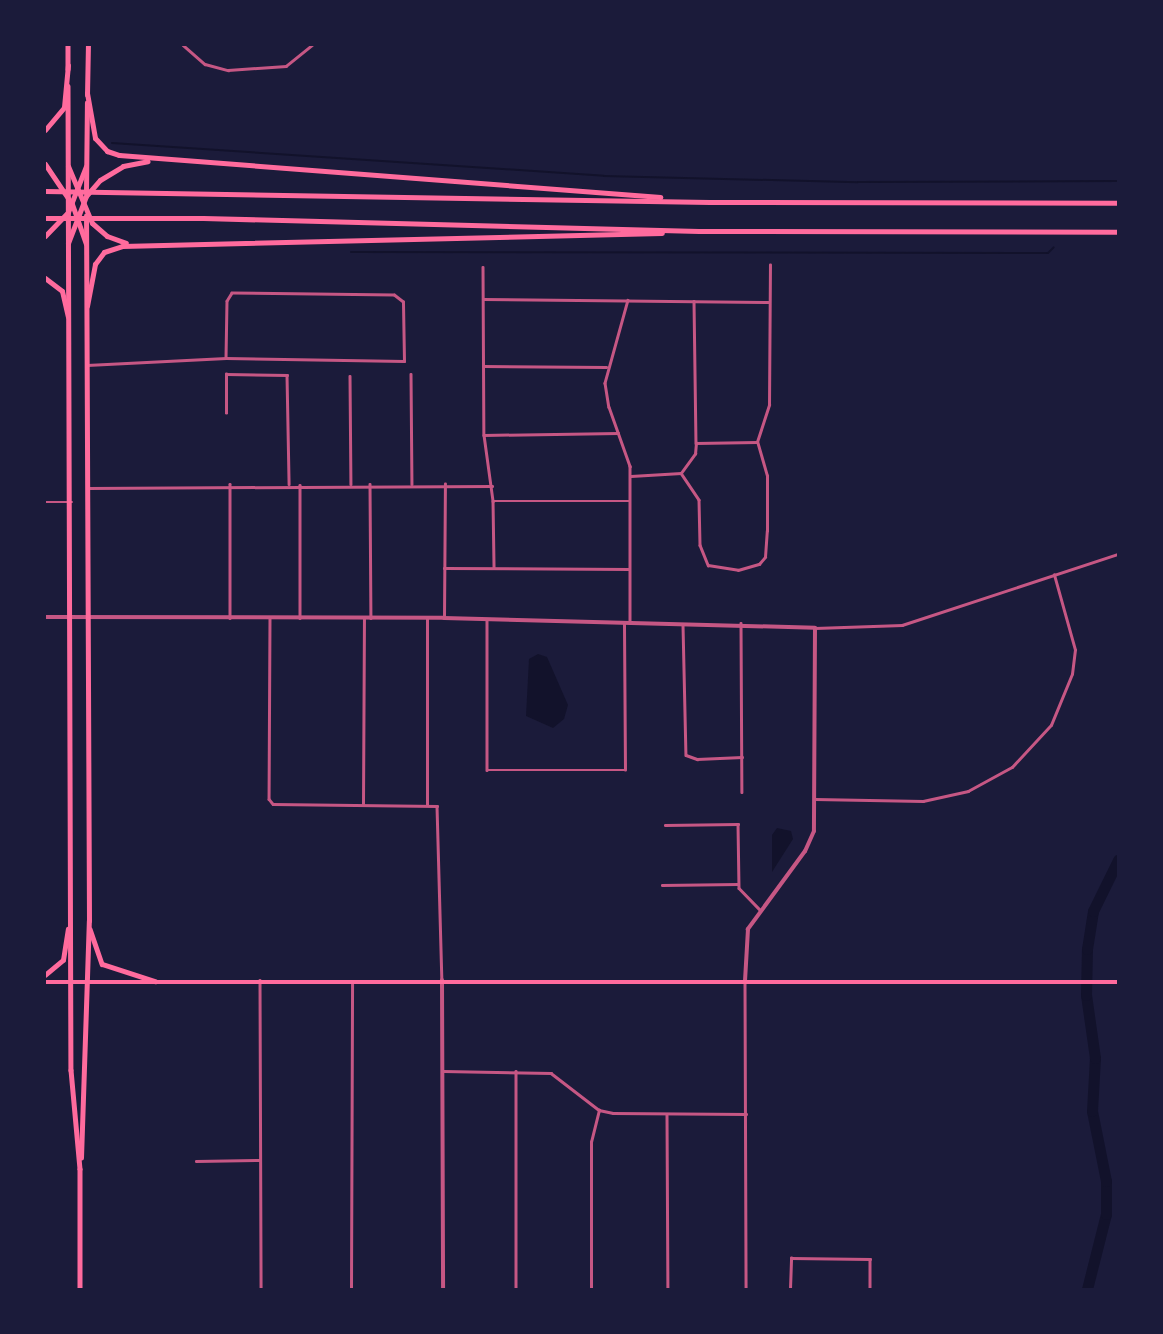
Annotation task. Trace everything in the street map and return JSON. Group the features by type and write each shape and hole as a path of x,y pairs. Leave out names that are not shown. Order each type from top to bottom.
{"highway":[{"path":"45,130 64,107 68,65"},
{"path":"87,93 90,123 100,146 112,154 161,160 710,202"},
{"path":"68,243 86,196 115,170 161,160"},
{"path":"45,164 68,196 86,244"},
{"path":"68,166 86,214 107,236 139,245"},
{"path":"45,236 68,212 78,195 86,166"},
{"path":"45,190 134,190 710,202 1118,203"},
{"path":"45,218 130,218 700,231 1118,232"},
{"path":"87,306 99,257 115,247 700,231"},
{"path":"45,278 62,291 68,316"}],"main road":[{"path":"68,45 68,316 72,502 71,1070 80,1169"},
{"path":"80,1289 80,1169 89,920 86,244 88,45"},
{"path":"45,976 57,968 65,954 71,896"},
{"path":"89,920 102,964 155,981"},
{"path":"45,982 260,980 1118,982"}],"street":[{"path":"182,45 204,64 228,70 286,66 312,45"},
{"path":"681,473 699,500 700,545 708,565 750,569 762,561 767,484 758,442 769,405 770,265"},
{"path":"483,267 484,435 492,486 494,567"},
{"path":"87,364 226,358 404,361 404,308 402,299 394,294 232,293 227,301 226,358"},
{"path":"483,299 769,302"},
{"path":"628,300 606,367 606,393 631,476 630,624"},
{"path":"631,476 681,473 692,459 696,444 694,301"},
{"path":"483,366 606,367"},
{"path":"226,413 226,374 287,375 289,484"},
{"path":"411,374 412,484"},
{"path":"350,376 351,484"},
{"path":"484,435 618,434"},
{"path":"696,444 758,442"},
{"path":"88,488 230,484 445,484 492,486"},
{"path":"230,484 230,618"},
{"path":"370,484 371,618"},
{"path":"444,618 445,484"},
{"path":"300,485 300,618"},
{"path":"493,501 630,501"},
{"path":"45,502 72,502"},
{"path":"45,618 444,618 630,624 741,624 815,628 902,626 1118,554"},
{"path":"444,568 629,569"},
{"path":"815,799 930,800 975,789 1012,767 1051,725 1072,674 1075,650 1054,575"},
{"path":"270,618 270,799 273,804 427,804 437,806 442,980 443,1289"},
{"path":"363,804 364,618"},
{"path":"427,804 428,619"},
{"path":"487,619 487,770 625,770 624,623"},
{"path":"683,624 684,752 691,759 742,757"},
{"path":"741,624 742,792"},
{"path":"746,1289 744,981 746,936 760,910 812,838 815,799 815,628"},
{"path":"665,825 738,824 738,884 740,893 760,910"},
{"path":"662,885 738,884"},
{"path":"260,980 261,1289"},
{"path":"352,980 352,1289"},
{"path":"443,1071 516,1071 555,1074 599,1110 667,1115 746,1114"},
{"path":"516,1071 516,1289"},
{"path":"591,1289 591,1142 599,1110"},
{"path":"667,1115 668,1289"},
{"path":"196,1161 260,1160"},
{"path":"790,1289 791,1258 870,1259 870,1289"}],"shaded area":[{"path":"538,654 547,657 568,705 564,719 553,728 526,716 529,659"},
{"path":"777,828 791,831 793,839 772,872 772,835"}],"waterway":[{"path":"112,143 604,176 858,182 1118,181"},
{"path":"351,252 1048,253 1054,247"},
{"path":"1087,1289 1106,1214 1106,1181 1092,1111 1095,1058 1086,995 1087,949 1093,911 1118,860"}]}
